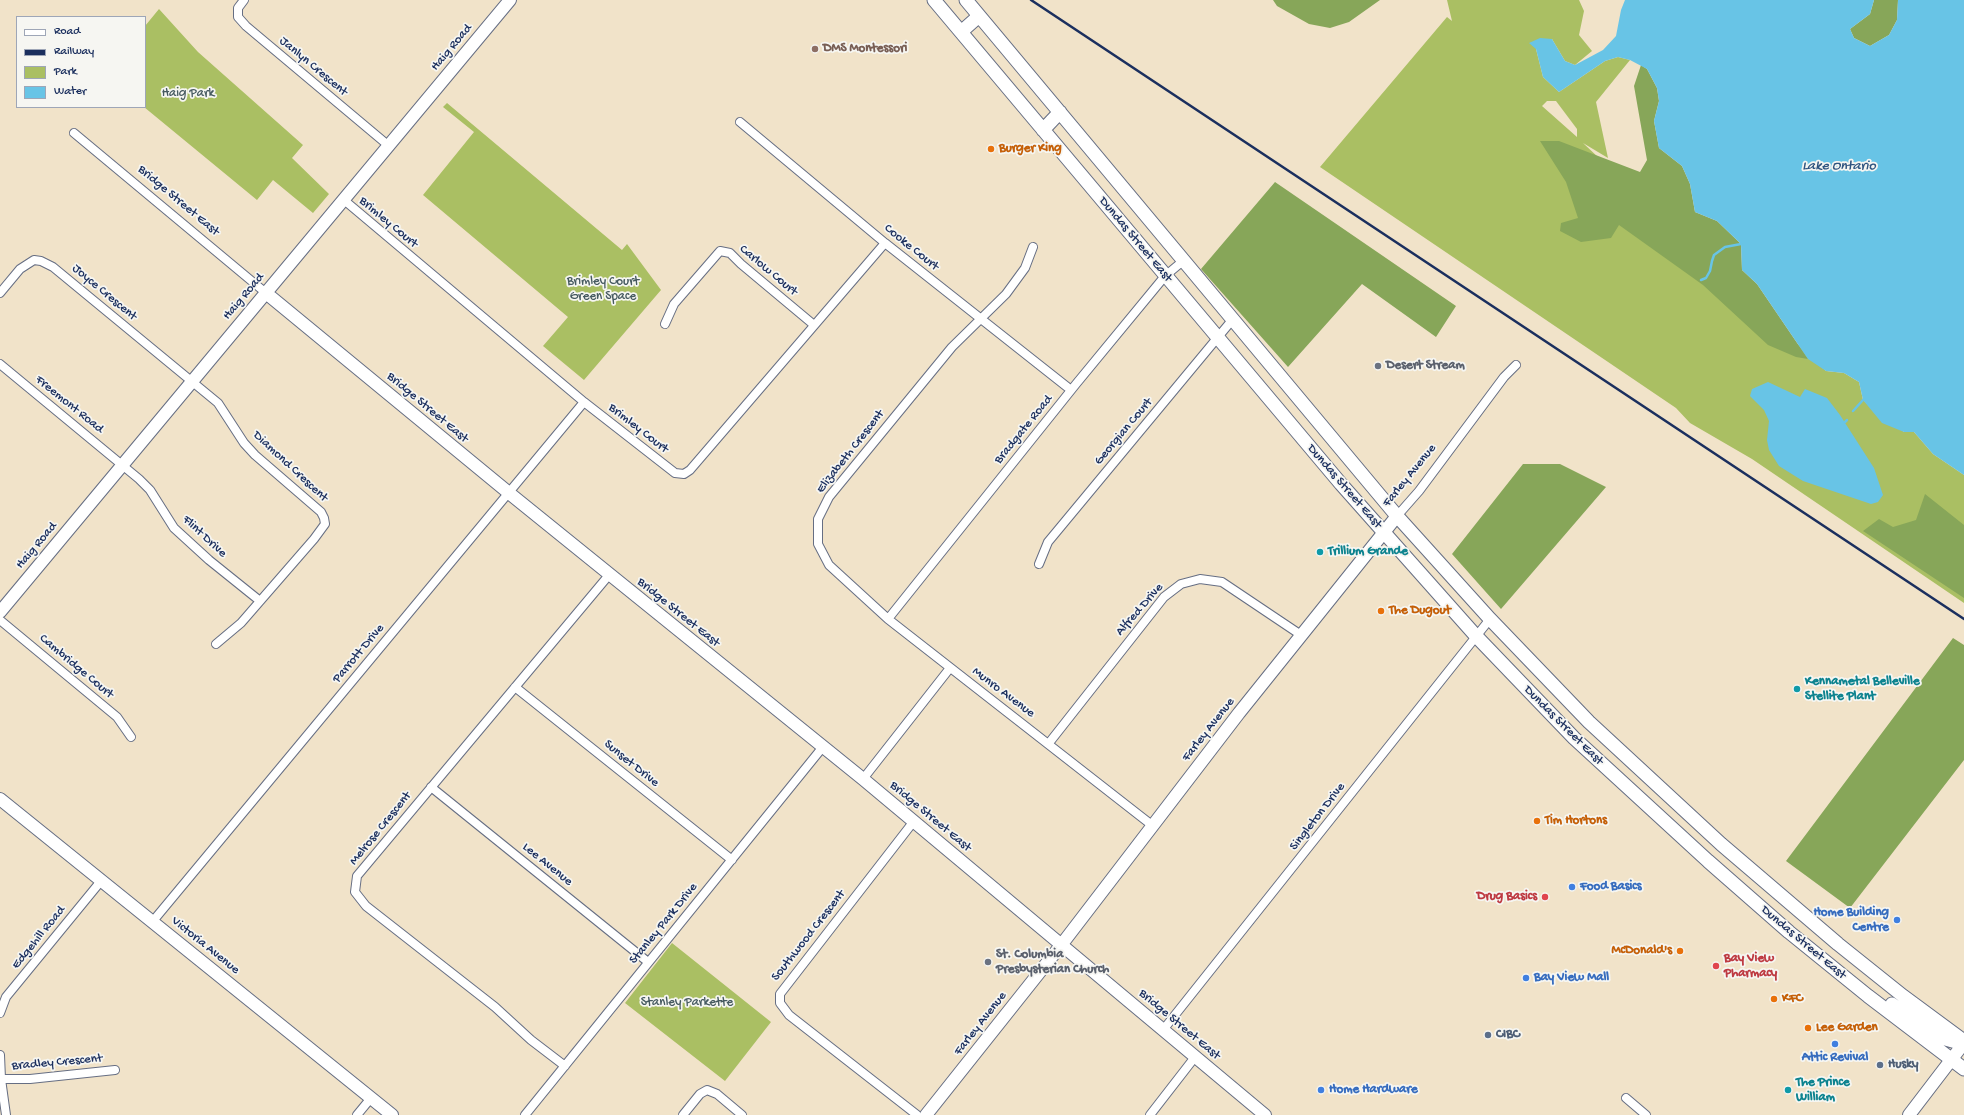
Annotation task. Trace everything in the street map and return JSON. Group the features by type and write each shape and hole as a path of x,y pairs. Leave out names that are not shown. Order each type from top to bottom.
{"main road":[{"name":"Dundas Street East","path":"934,0 1216,338 1383,533 1476,636 1574,738 1612,775 1789,932 1868,996 1958,1060 1964,1068"},
{"name":"Dundas Street East","path":"966,0 1357,469 1397,516 1490,619 1589,722 1721,844 1838,944 1902,996 1964,1042"},
{"path":"961,32 979,16"},
{"path":"1043,130 1060,112"},
{"path":"1341,484 1357,469"},
{"path":"1868,996 1892,1004 1948,1041 1964,1042"}],"street":[{"name":"Janlyn Crescent","path":"244,0 238,8 238,17 246,26 390,146"},
{"name":"Haig Road","path":"0,612 390,146 510,0"},
{"name":"Cooke Court","path":"740,122 885,243 1071,390"},
{"name":"Bridge Street East","path":"74,133 608,575 914,821 1265,1115"},
{"name":"Brimley Court","path":"344,200 584,402 675,473 684,474 690,470 885,243"},
{"name":"Elizabeth Crescent","path":"950,668 888,618 829,565 818,544 818,519 829,497 846,475 952,348 981,320 1020,277 1033,247"},
{"name":"Carlow Court","path":"665,324 674,304 720,251 730,253 814,325"},
{"name":"Joyce Crescent","path":"0,293 20,269 34,260 41,261 53,267 192,381"},
{"name":"Bradgate Road","path":"888,618 1071,390 1165,276 1183,260"},
{"name":"Georgian Court","path":"1039,564 1048,542 1233,319"},
{"name":"Freemont Road","path":"0,364 123,465"},
{"name":"Farley Avenue","path":"926,1115 1062,944 1301,635 1383,533 1419,491 1504,377 1516,365"},
{"name":"Diamond Crescent","path":"192,381 225,411 244,443 321,512 325,524 314,539 260,601 228,635 216,644"},
{"name":"Parrott Drive","path":"152,921 584,402"},
{"name":"Flint Drive","path":"123,465 150,490 174,528 209,560 260,601"},
{"name":"Melrose Crescent","path":"565,1066 531,1040 495,1008 366,906 355,892 358,876 608,575"},
{"name":"Alfred Drive","path":"1049,743 1164,597 1181,584 1200,579 1222,582 1301,635"},
{"name":"Singleton Drive","path":"1163,1030 1490,619"},
{"name":"Cambridge Court","path":"0,620 117,717 131,737"},
{"name":"Munro Avenue","path":"950,668 1049,743 1153,826"},
{"path":"863,779 950,668"},
{"name":"Sunset Drive","path":"515,687 732,860"},
{"name":"Stanley Park Drive","path":"525,1115 822,748"},
{"name":"Lee Avenue","path":"431,787 648,962"},
{"name":"Victoria Avenue","path":"1,803 102,881 392,1115"},
{"name":"Southwood Crescent","path":"914,821 780,994 780,1003 789,1015 917,1115"},
{"name":"Edgehill Road","path":"0,1013 6,997 102,881"},
{"path":"1909,1115 1958,1060 1964,1042"},
{"path":"0,1055 1,1079 6,1115"},
{"path":"1150,1115 1195,1057"},
{"name":"Bradley Crescent","path":"1,1079 30,1079 115,1070"},
{"path":"683,1115 700,1094 707,1090 717,1094 742,1115"},
{"path":"357,1115 371,1098"},
{"path":"1626,1098 1646,1115"}],"green space":[{"path":"1273,0 1380,0 1349,22 1330,28 1309,24 1277,6"},
{"path":"1447,0 1579,0 1584,11 1579,35 1592,51 1575,65 1565,61 1552,39 1536,49 1543,77 1559,92 1605,61 1618,57 1630,60 1596,102 1608,158 1583,143 1826,371 1844,373 1859,382 1863,400 1904,432 1914,432 1933,454 1964,475 1964,603 1752,459 1690,423 1676,408 1320,167 1447,17 1452,21","holes":["1547,101 1556,101 1577,129 1577,137 1542,106"]},
{"path":"1874,0 1898,0 1897,20 1889,35 1870,46 1854,38 1850,29 1870,14"},
{"name":"Haig Park","path":"159,9 198,52 303,145 292,158 329,194 313,213 273,180 257,200 145,108 146,25"},
{"path":"1641,65 1647,69 1657,88 1659,101 1654,121 1659,148 1682,166 1690,184 1695,212 1717,221 1741,244 1742,270 1757,284 1808,359 1796,357 1768,345 1703,285 1619,225 1611,238 1581,242 1560,231 1561,223 1578,218 1566,182 1540,141 1559,141 1640,172 1647,160 1634,86"},
{"name":"Brimley Court Green Space","path":"447,103 622,250 627,244 661,290 584,380 543,346 568,317 423,195 474,132 443,107"},
{"path":"1275,182 1456,306 1436,337 1362,284 1288,367 1201,269"},
{"path":"1523,464 1560,464 1606,487 1501,609 1452,554"},
{"path":"1925,494 1964,525 1964,598 1863,531 1879,519 1893,527 1916,520"},
{"path":"1953,638 1964,645 1964,760 1850,908 1786,861"},
{"name":"Stanley Parkette","path":"672,943 771,1022 725,1081 625,1003"}],"water":[{"name":"Lake Ontario","path":"1625,0 1874,0 1870,14 1850,29 1854,38 1870,46 1889,35 1897,20 1898,0 1964,0 1964,475 1933,454 1914,432 1904,432 1882,423 1863,400 1859,382 1844,373 1826,371 1808,359 1757,284 1742,270 1741,244 1717,221 1695,212 1690,184 1682,166 1659,148 1654,121 1659,101 1657,88 1647,69 1630,60 1618,57 1605,61 1559,92 1543,77 1536,49 1529,43 1540,38 1552,39 1565,61 1575,65 1603,50 1616,36 1621,10"},
{"path":"1768,382 1800,397 1805,389 1827,398 1840,415 1874,468 1883,495 1878,502 1871,504 1803,481 1779,466 1769,450 1767,440 1769,421 1764,410 1750,396 1752,389"}],"waterway":[{"path":"1701,280 1706,278 1710,271 1714,255 1725,247 1741,244"},
{"path":"1853,411 1863,400"}],"railway":[{"path":"1031,0 1964,619"}],"place":[{"name":"DMS Montessori","path":"815,49"},
{"name":"Burger King","path":"991,149"},
{"name":"Desert Stream","path":"1378,366"},
{"name":"Trillium Grande","path":"1320,552"},
{"name":"The Dugout","path":"1381,611"},
{"name":"Kennametal Belleville Stellite Plant","path":"1797,689"},
{"name":"Tim Hortons","path":"1537,821"},
{"name":"Food Basics","path":"1572,887"},
{"name":"Drug Basics","path":"1545,897"},
{"name":"Home Building Centre","path":"1897,920"},
{"name":"McDonald's","path":"1680,951"},
{"name":"St. Columbia Presbysterian Church","path":"988,962"},
{"name":"Bay View Pharmacy","path":"1716,966"},
{"name":"Bay View Mall","path":"1526,978"},
{"name":"KFC","path":"1774,999"},
{"name":"Lee Garden","path":"1808,1028"},
{"name":"CIBC","path":"1488,1035"},
{"name":"Attic Revival","path":"1835,1044"},
{"name":"Husky","path":"1880,1065"},
{"name":"Home Hardware","path":"1321,1090"},
{"name":"The Prince William","path":"1788,1090"}]}
